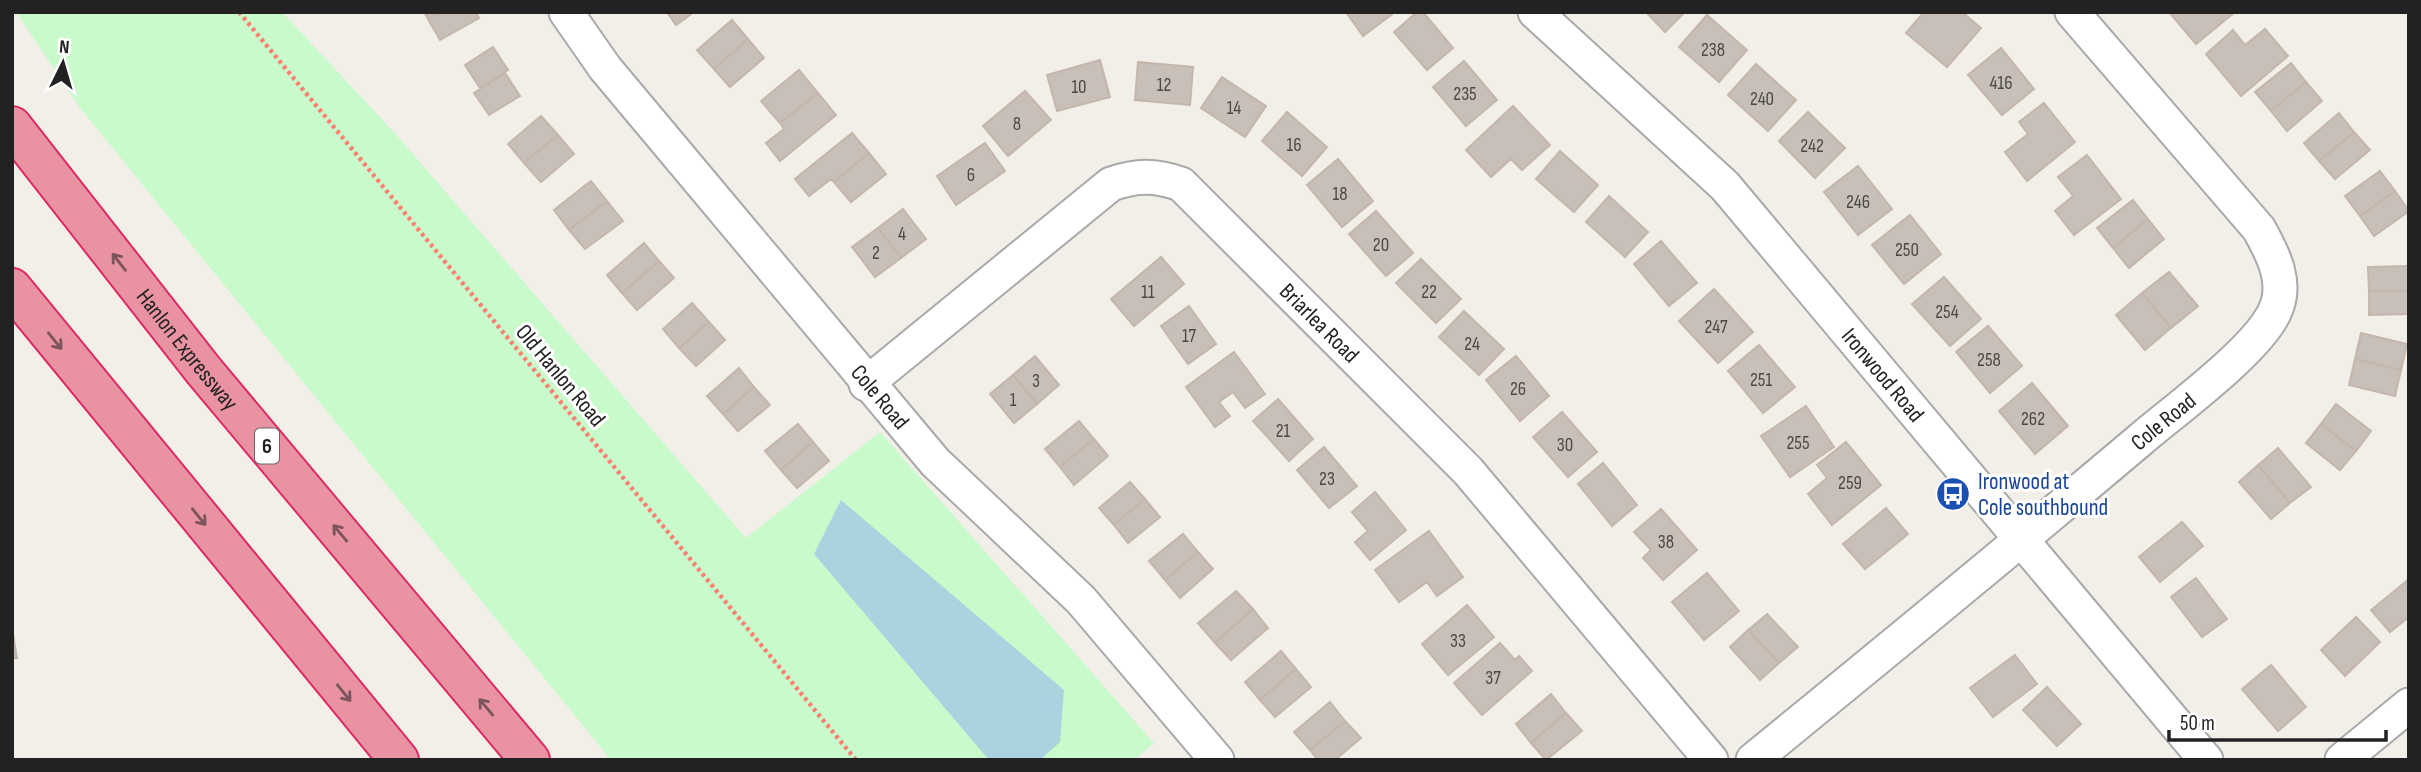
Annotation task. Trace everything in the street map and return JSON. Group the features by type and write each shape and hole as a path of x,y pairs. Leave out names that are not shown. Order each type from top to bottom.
{"highway":[{"name":"Hanlon Expressway","path":"12,126 204,371 530,760"},
{"path":"12,288 399,760"}],"street":[{"name":"Cole Road","path":"566,12 605,68 866,384 935,462 1081,600 1217,760"},
{"name":"Ironwood Road","path":"1535,12 1726,186 2206,760"},
{"name":"Cole Road","path":"1753,760 2022,541 2224,369 2258,335 2275,312 2280,285 2276,259 2259,229 2071,12"},
{"name":"Briarlea Road","path":"866,384 1111,184 1135,176 1159,177 1181,184 1468,471 1711,760"},
{"path":"2342,760 2409,705"}],"path":[{"name":"Old Hanlon Road","path":"239,12 856,760"}],"green space":[{"path":"16,12 282,12 392,130 746,538 880,432 1154,743 1134,760 611,760 80,108"}],"water":[{"path":"841,500 1064,690 1060,742 1040,760 989,760 814,554"}],"building":[{"path":"424,12 440,12 428,19"},
{"path":"440,12 476,12 479,18 440,40 428,19"},
{"path":"667,12 694,12 676,25"},
{"path":"1346,12 1395,12 1363,36"},
{"path":"1417,12 1423,12 1453,48 1427,70 1394,32"},
{"path":"1646,12 1685,12 1665,32"},
{"path":"1924,12 1962,12 1981,28 1947,67 1906,33"},
{"path":"2169,12 2235,12 2196,44"},
{"path":"1707,15 1747,50 1719,82 1679,47"},
{"path":"732,20 748,39 714,69 697,50"},
{"path":"2265,29 2288,56 2241,96 2206,54 2233,30 2245,45"},
{"path":"748,39 764,58 730,87 714,69"},
{"path":"493,47 508,70 480,88 465,65"},
{"path":"2001,48 2034,89 2002,115 1968,75"},
{"path":"1100,60 1110,97 1057,111 1047,75"},
{"path":"1464,61 1497,100 1466,126 1433,87"},
{"path":"1138,62 1193,67 1190,105 1135,100"},
{"path":"2291,63 2306,82 2271,111 2255,92"},
{"path":"1756,64 1796,100 1768,131 1728,95"},
{"path":"799,70 818,93 780,123 761,101"},
{"path":"505,73 520,96 489,115 474,93"},
{"path":"1222,77 1266,106 1245,137 1201,108"},
{"path":"2306,82 2322,101 2287,131 2271,111"},
{"path":"1025,91 1051,120 1008,156 983,126"},
{"path":"818,93 836,115 780,161 766,143 784,129 780,123"},
{"path":"2044,103 2075,142 2027,181 2005,152 2028,134 2019,122"},
{"path":"1513,106 1550,145 1522,170 1511,159 1491,177 1466,150"},
{"path":"1287,112 1327,147 1302,176 1262,141"},
{"path":"1808,112 1845,148 1815,178 1779,141"},
{"path":"2339,113 2354,132 2319,161 2304,143"},
{"path":"541,116 558,135 524,163 508,144"},
{"path":"2354,132 2370,150 2335,179 2319,161"},
{"path":"852,133 869,153 834,182 831,179 809,196 795,179"},
{"path":"558,135 574,154 541,182 524,163"},
{"path":"985,143 1005,171 956,205 937,176"},
{"path":"1560,151 1598,185 1574,212 1536,179"},
{"path":"869,153 886,174 851,202 834,182"},
{"path":"2087,155 2121,199 2074,235 2055,211 2073,196 2058,177"},
{"path":"1338,159 1373,201 1342,227 1307,185"},
{"path":"1858,166 1892,209 1858,235 1824,192"},
{"path":"2380,171 2395,191 2360,216 2345,196"},
{"path":"591,181 607,201 569,230 554,210"},
{"path":"2395,191 2409,211 2374,236 2360,216"},
{"path":"1609,196 1648,232 1625,257 1586,222"},
{"path":"2133,200 2148,219 2113,248 2097,228"},
{"path":"607,201 623,221 585,249 569,230"},
{"path":"903,209 926,239 901,258 878,228"},
{"path":"1376,211 1413,253 1386,276 1349,234"},
{"path":"1910,215 1941,254 1904,284 1872,245"},
{"path":"2148,219 2164,239 2129,268 2113,248"},
{"path":"878,228 901,258 875,277 852,247"},
{"path":"1661,241 1697,283 1669,306 1634,264"},
{"path":"644,243 659,261 622,293 607,275"},
{"path":"1161,257 1184,284 1134,326 1111,299"},
{"path":"1421,259 1461,299 1436,323 1396,283"},
{"path":"659,261 674,278 637,310 622,293"},
{"path":"2409,266 2409,291 2369,291 2368,267"},
{"path":"2169,272 2198,306 2171,328 2142,293"},
{"path":"1944,277 1981,319 1950,346 1912,304"},
{"path":"1714,289 1753,332 1718,363 1679,321"},
{"path":"2369,291 2409,291 2409,314 2369,315"},
{"path":"2142,293 2171,328 2145,350 2116,315"},
{"path":"692,303 709,322 679,348 663,329"},
{"path":"1189,306 1216,344 1188,364 1161,326"},
{"path":"1464,311 1504,349 1479,375 1439,337"},
{"path":"709,322 725,340 696,366 679,348"},
{"path":"1988,326 2022,366 1990,393 1956,352"},
{"path":"2361,333 2407,344 2401,370 2355,359"},
{"path":"1759,345 1795,387 1763,413 1728,371"},
{"path":"1234,352 1265,394 1245,408 1233,392 1219,402 1230,416 1215,427 1186,387"},
{"path":"1035,356 1059,385 1037,404 1013,375"},
{"path":"1516,356 1549,396 1520,421 1486,380"},
{"path":"2355,359 2401,370 2395,396 2349,385"},
{"path":"739,368 754,387 723,414 707,396"},
{"path":"1013,375 1037,404 1014,423 990,394"},
{"path":"2032,383 2068,426 2035,454 1999,411"},
{"path":"754,387 770,405 738,431 723,414"},
{"path":"1278,399 1313,439 1289,461 1253,421"},
{"path":"2336,404 2371,431 2356,451 2321,424"},
{"path":"1806,406 1834,447 1790,477 1761,436"},
{"path":"1562,412 1597,452 1568,477 1533,437"},
{"path":"1079,421 1094,439 1060,467 1045,449"},
{"path":"798,424 813,442 781,470 765,451"},
{"path":"2321,424 2356,451 2340,470 2306,443"},
{"path":"1094,439 1108,456 1074,485 1060,467"},
{"path":"813,442 829,461 797,488 781,470"},
{"path":"1846,442 1881,485 1832,525 1808,494 1827,478 1817,465"},
{"path":"1324,447 1357,486 1329,508 1297,470"},
{"path":"2278,448 2311,487 2290,503 2258,465"},
{"path":"1603,463 1637,505 1612,526 1578,484"},
{"path":"2258,465 2290,503 2271,519 2239,482"},
{"path":"1130,482 1145,499 1114,525 1099,508"},
{"path":"1375,492 1406,530 1370,560 1355,542 1368,531 1352,512"},
{"path":"1145,499 1160,517 1128,543 1114,525"},
{"path":"1886,508 1908,534 1865,569 1843,544"},
{"path":"1661,509 1697,550 1663,580 1643,558 1651,550 1634,532"},
{"path":"2182,522 2203,546 2160,582 2139,557"},
{"path":"1429,531 1463,577 1437,596 1427,582 1399,602 1375,570"},
{"path":"1183,534 1198,552 1165,580 1149,561"},
{"path":"1198,552 1213,569 1180,598 1165,580"},
{"path":"1707,573 1739,611 1704,640 1672,602"},
{"path":"2196,578 2227,619 2202,637 2171,597"},
{"path":"2409,579 2409,617 2390,632 2371,610"},
{"path":"1236,591 1253,609 1215,643 1198,623"},
{"path":"1467,605 1494,637 1448,675 1422,644"},
{"path":"1253,609 1268,628 1231,660 1215,643"},
{"path":"1767,614 1798,647 1779,663 1748,630"},
{"path":"2356,617 2380,642 2345,676 2321,650"},
{"path":"12,628 17,658 12,659"},
{"path":"1748,630 1779,663 1760,680 1730,647"},
{"path":"1500,643 1515,660 1519,656 1532,671 1482,715 1454,683"},
{"path":"1281,651 1296,669 1260,700 1245,682"},
{"path":"2015,655 2037,684 1993,717 1970,688"},
{"path":"2271,665 2306,707 2278,731 2242,689"},
{"path":"1296,669 1311,687 1275,717 1260,700"},
{"path":"2047,687 2081,724 2057,746 2023,710"},
{"path":"1551,694 1566,713 1531,743 1516,724"},
{"path":"1330,702 1345,721 1310,750 1294,732"},
{"path":"1566,713 1582,731 1546,760 1531,743"},
{"path":"1345,721 1361,738 1335,760 1318,760 1310,750"}],"place":[{"name":"Ironwood at Cole southbound","path":"1953,494"}]}
